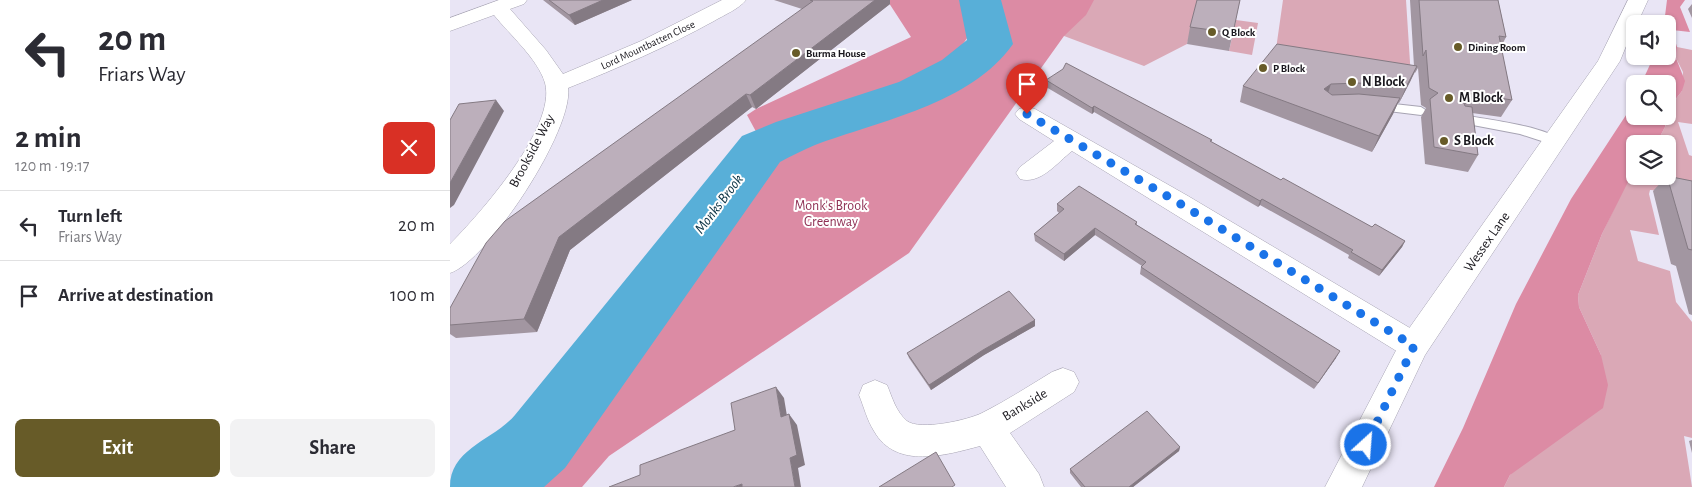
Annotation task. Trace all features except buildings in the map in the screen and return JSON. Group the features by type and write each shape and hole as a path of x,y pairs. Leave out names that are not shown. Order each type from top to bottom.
{"street":[{"name":"Lord Mountbatten Close","path":"557,84 594,70 664,38 736,0"},
{"name":"Wessex Lane","path":"1343,487 1414,346 1523,190 1554,141 1609,62 1638,0"},
{"path":"450,1 458,22 507,4 557,84"},
{"name":"Brookside Way","path":"450,262 472,240 519,181 544,134 555,108 557,84"},
{"path":"1027,114 1414,346"},
{"path":"1029,173 1071,140"},
{"name":"Bankside","path":"875,395 887,422 904,438 931,442 988,428 1063,382"},
{"name":"Bankside","path":"988,428 1026,487"}],"lane":[{"path":"1362,105 1421,111"},
{"path":"1461,118 1510,126 1534,132 1554,141"}],"shaded area":[{"path":"992,0 1199,0 1187,44 1144,66 1064,36 994,5"},
{"path":"1283,0 1406,0 1411,78 1275,56"},
{"path":"1236,20 1258,23 1252,55 1229,51"},
{"path":"1677,47 1692,50 1692,124 1678,122 1689,155 1692,156 1692,189 1689,192 1650,190 1649,194 1659,235 1630,230 1638,261 1670,271 1676,302 1692,322 1692,438 1684,436 1692,487 1504,487 1510,475 1601,355 1579,307 1578,295 1602,234 1626,184 1676,185 1676,135 1661,135 1665,125 1676,125 1676,99 1682,91 1683,72 1676,58"}],"green space":[{"path":"887,0 968,0 975,24 965,42 956,52 937,69 925,76 861,103 760,139 747,115 756,109 911,37"},
{"name":"Monk's Brook Greenway","path":"992,0 1094,0 1086,15 1064,36 909,253 609,456 582,487 518,487 551,460 779,155 801,144 916,100 944,86 963,73 996,45"},
{"path":"1667,0 1685,0 1680,7 1690,32 1676,30 1676,15 1665,15"},
{"path":"1676,58 1685,81 1682,91 1676,99 1676,75 1645,75 1650,65 1676,65"},
{"path":"1626,115 1626,125 1665,125 1661,135 1626,135 1626,185 1602,234 1578,295 1579,307 1601,355 1608,385 1603,408 1510,475 1504,487 1434,487 1463,428 1516,304 1571,199"}],"waterway":[{"name":"Monks Brook","path":"485,487 539,443 761,149 794,134 916,93 959,70 990,44 980,0"}],"place":[{"name":"Q Block","path":"1212,32"},
{"name":"Dining Room","path":"1458,47"},
{"name":"Burma House","path":"796,53"},
{"name":"P Block","path":"1263,68"},
{"name":"N Block","path":"1352,82"},
{"name":"M Block","path":"1449,98"},
{"name":"S Block","path":"1444,141"}],"route":[{"path":"1027,114 1179,203 1414,346 1366,445"}]}
